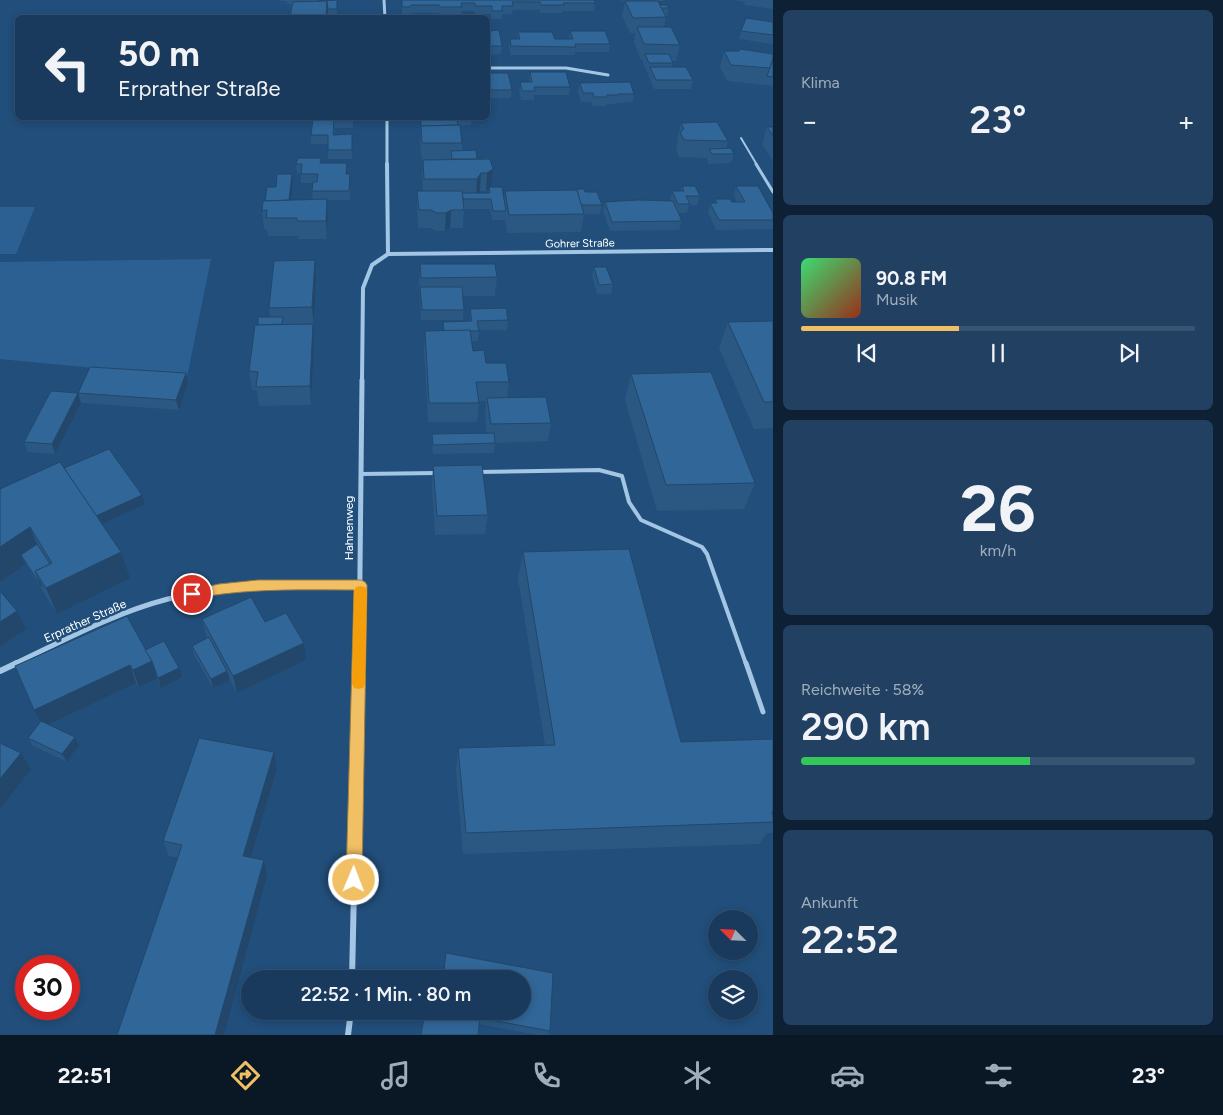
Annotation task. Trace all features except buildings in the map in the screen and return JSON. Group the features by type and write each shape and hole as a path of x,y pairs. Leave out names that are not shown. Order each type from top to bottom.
{"street":[{"path":"385,0 385,15"},
{"path":"490,68 566,68 608,75"},
{"path":"387,120 388,254"},
{"name":"Gohrer Straße","path":"388,254 773,250"},
{"name":"Hahnenweg","path":"352,970 361,585 364,288 372,265 388,254"},
{"name":"Erprather Straße","path":"0,672 107,620 143,606 178,597 219,589 258,585 361,585"},
{"path":"348,1035 350,1020"}],"lane":[{"path":"741,138 773,192"},
{"path":"469,472 599,470 622,476 629,502 641,520 702,547 707,554 763,712"},
{"path":"361,474 440,473"}],"shaded area":[{"path":"0,207 35,207 16,254 0,254"},
{"path":"211,259 187,377 0,359 0,262"}],"slow traffic":[{"path":"358,684 360,591"}],"route":[{"path":"192,594 258,585 361,585 354,880"}]}
